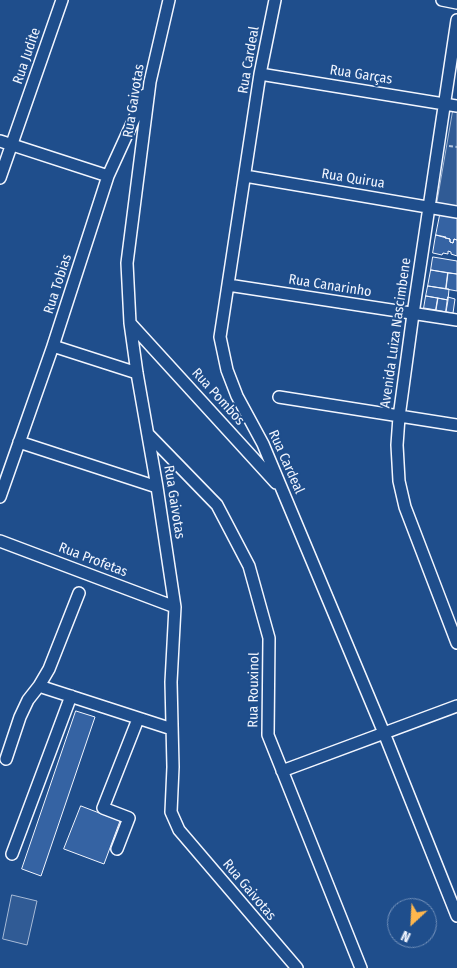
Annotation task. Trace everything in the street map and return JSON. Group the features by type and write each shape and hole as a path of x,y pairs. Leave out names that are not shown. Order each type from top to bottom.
{"street":[{"name":"Rua Judite","path":"0,178 62,0"},
{"name":"Rua Gaivotas","path":"169,0 150,82 127,263 130,323 137,373 158,487 175,607 171,682 174,767 171,812 179,830 296,968"},
{"name":"Rua Cardeal","path":"275,0 260,74 220,337 227,370 237,396 263,444 283,490 456,911"},
{"path":"442,0 457,3"},
{"name":"Avenida Luiza Nascimbene","path":"457,20 399,417 397,462 405,507 457,643"},
{"name":"Rua Garças","path":"260,74 457,106"},
{"name":"Rua Tobias","path":"0,498 53,346 108,176 150,82"},
{"path":"0,141 108,176"},
{"name":"Rua Quirua","path":"245,176 457,212"},
{"name":"Rua Canarinho","path":"228,285 457,320"},
{"name":"Rua Pombos","path":"130,323 283,490"},
{"path":"53,346 137,373"},
{"path":"279,397 457,425"},
{"name":"Rua Rouxinol","path":"148,434 217,505 249,566 269,638 268,735 361,968"},
{"path":"19,442 158,487"},
{"name":"Rua Profetas","path":"0,541 175,607"},
{"path":"6,758 20,717 28,700 49,669 79,593"},
{"path":"39,686 172,729"},
{"path":"12,854 70,696"},
{"path":"282,771 457,706"},
{"path":"117,849 129,818 103,808 138,718"}],"path":[{"path":"449,146 457,147"}],"shaded area":[{"path":"453,111 457,112 457,207 437,204"},
{"path":"12,895 37,901 27,945 3,939"}],"building":[{"path":"440,215 457,218 457,240 454,239 453,243 446,237 436,235"},
{"path":"436,235 450,239 450,242 453,243 454,239 457,240 457,256 448,251 448,254 443,253 442,255 433,253"},
{"path":"433,257 457,261 457,274 431,270"},
{"path":"431,270 448,273 446,289 428,286"},
{"path":"448,273 457,274 457,291 446,289"},
{"path":"428,286 449,289 448,300 426,296"},
{"path":"426,296 438,298 436,310 424,308"},
{"path":"448,297 455,299 453,313 446,312"},
{"path":"438,298 448,300 446,312 436,310"},
{"path":"76,711 95,717 41,876 22,869"},
{"path":"81,806 120,821 104,864 64,849"}]}
